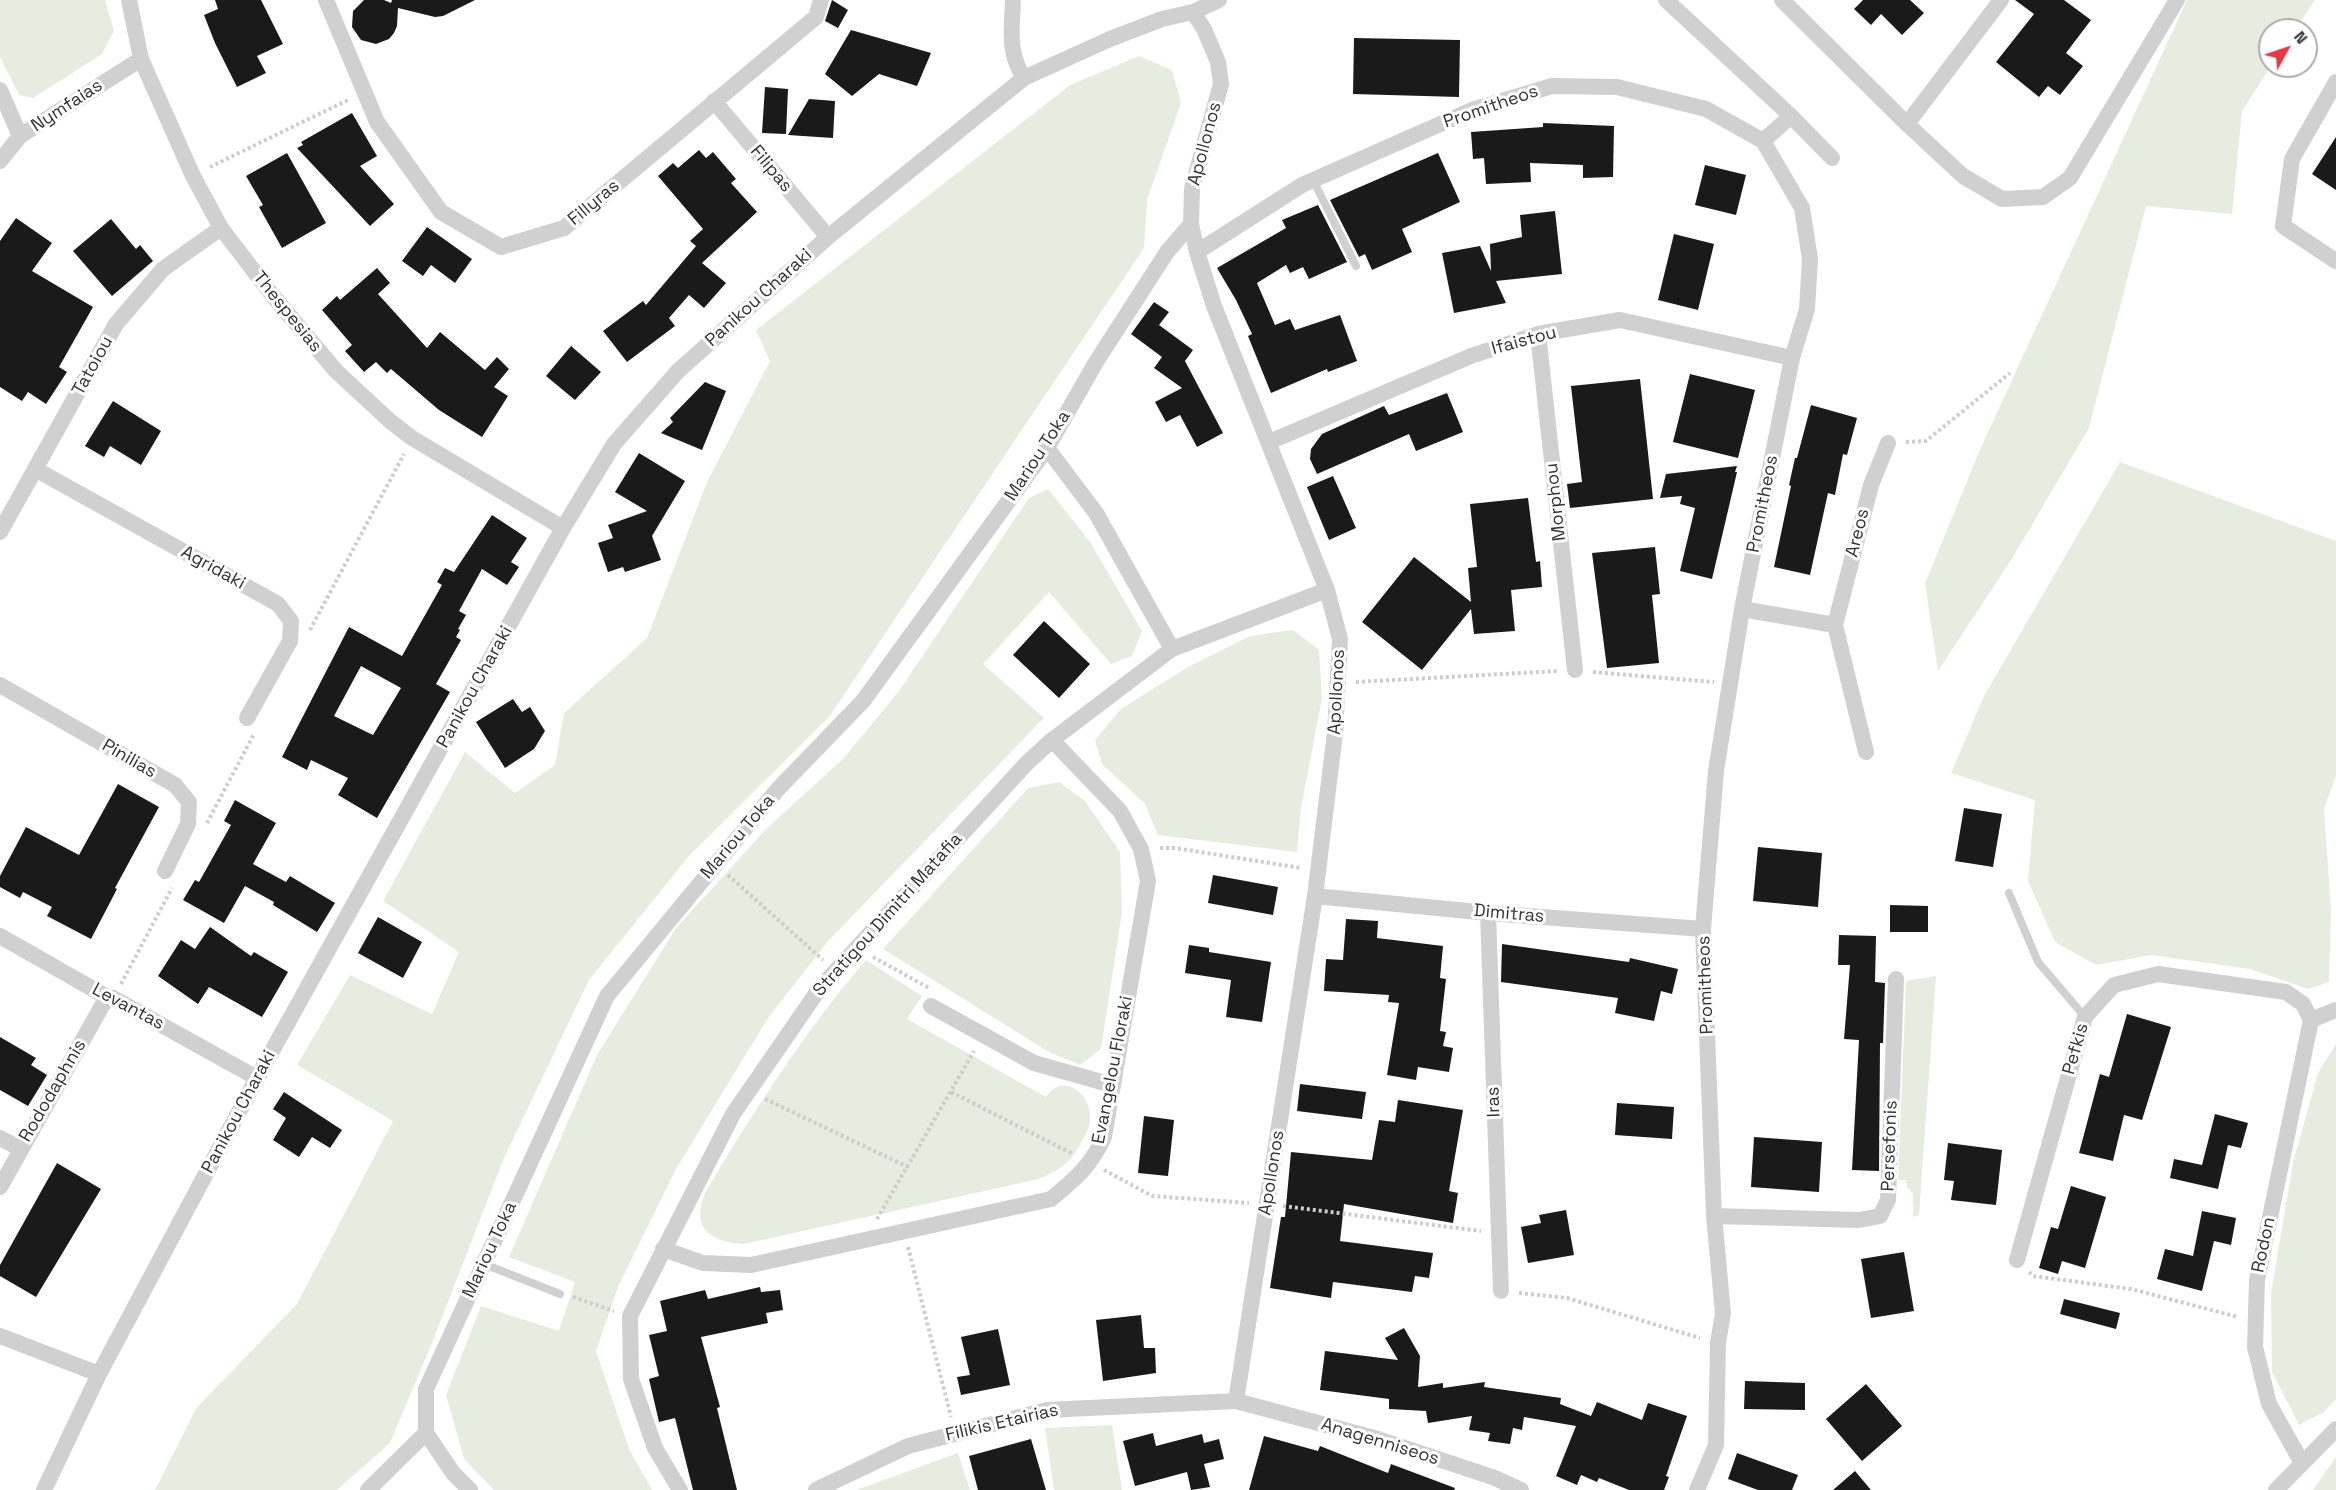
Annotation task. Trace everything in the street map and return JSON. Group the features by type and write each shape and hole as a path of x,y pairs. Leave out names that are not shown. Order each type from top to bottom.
{"street":[{"name":"Thespesias","path":"129,0 141,59 193,176 220,228 273,296 336,371 390,421 412,438 563,528"},
{"name":"Fillyras","path":"326,0 378,122 441,212 501,247 564,228 816,16 821,0"},
{"path":"1013,0 1011,50 1024,78"},
{"name":"Panikou Charaki","path":"44,1490 99,1374 257,1078 563,528 614,444 678,371 828,237 1024,78 1110,39 1162,19 1193,12 1219,0"},
{"path":"1666,0 1791,116 1832,158"},
{"path":"1782,0 1963,176 2001,199 2043,197 2070,178 2177,0"},
{"path":"1907,124 2001,0"},
{"name":"Apollonos","path":"1193,12 1204,29 1218,63 1221,84 1192,189 1191,224 1197,252 1214,306 1327,590 1340,639 1335,733 1315,896 1236,1401"},
{"name":"Nymfaias","path":"0,161 21,136 141,59"},
{"path":"2336,82 2292,159 2283,226 2336,261"},
{"name":"Promitheos","path":"1197,252 1302,185 1472,110 1552,86 1617,87 1706,109 1763,141 1802,208 1810,259 1807,309 1792,358 1742,609 1716,771 1703,929 1714,1216 1723,1313 1718,1343 1716,1445 1697,1490"},
{"path":"0,90 21,136"},
{"name":"Filipas","path":"714,101 828,237"},
{"path":"1763,141 1791,116"},
{"name":"Mariou Toka","path":"426,1433 426,1389 607,996 778,789 863,701 1047,448 1096,362 1160,262 1191,224"},
{"name":"Tatoiou","path":"0,532 116,324 163,269 220,228"},
{"name":"Ifaistou","path":"1269,442 1471,356 1538,334 1620,320 1792,358"},
{"name":"Morphou","path":"1538,334 1575,670"},
{"name":"Areos","path":"1866,752 1835,625 1870,485 1888,443"},
{"path":"1047,448 1096,513 1172,649"},
{"name":"Agridaki","path":"35,469 278,604 291,621 290,641 247,718"},
{"name":"Stratigou Dimitri Matafia","path":"680,1490 655,1448 631,1379 630,1316 733,1114 820,988 1027,763 1052,740 1172,649 1327,590"},
{"path":"1742,609 1835,625"},
{"name":"Pinilias","path":"0,685 175,785 189,802 188,824 165,872"},
{"name":"Evangelou Floraki","path":"663,1249 703,1263 751,1265 1051,1199 1081,1175 1104,1137 1148,881 1141,849 1120,811 1052,740"},
{"name":"Dimitras","path":"1315,896 1488,913 1703,929"},
{"name":"Iras","path":"1488,913 1501,1291"},
{"name":"Levantas","path":"0,936 257,1078"},
{"name":"Pefkis","path":"2017,1260 2085,1017 2114,985 2157,974 2286,993 2303,1004 2311,1020"},
{"name":"Persefonis","path":"1714,1216 1860,1220 1880,1216 1888,1200 1896,978"},
{"name":"Rododaphnis","path":"0,1187 107,997"},
{"path":"931,1006 1034,1062 1112,1085"},
{"path":"2311,1020 2336,1010"},
{"name":"Rodon","path":"2302,1463 2269,1404 2255,1347 2257,1280 2311,1020"},
{"path":"0,1138 21,1149"},
{"path":"0,1336 99,1374"},
{"name":"Filikis Etairias","path":"816,1490 908,1446 1047,1410 1236,1401"},
{"name":"Anagenniseos","path":"1236,1401 1378,1439 1492,1484 1521,1490"},
{"path":"2276,1490 2336,1429"},
{"path":"368,1490 426,1433 453,1473 470,1490"}],"lane":[{"path":"1313,180 1356,266"},
{"path":"2009,893 2038,962 2085,1017"},
{"path":"484,1264 560,1294"}],"path":[{"path":"193,176 365,92"},
{"path":"1888,443 1926,441 2010,373"},
{"path":"1338,683 1575,670 1730,683"},
{"path":"1141,849 1175,848 1318,871"},
{"path":"716,864 836,971"},
{"path":"856,949 932,990 931,1006"},
{"path":"865,1240 984,1035"},
{"path":"748,1091 908,1167"},
{"path":"951,1092 1152,1196 1267,1204 1499,1233"},
{"path":"904,1231 955,1434"},
{"path":"2017,1260 2033,1276 2131,1288 2256,1322"},
{"path":"1501,1291 1567,1298 1718,1343"},
{"path":"560,1294 630,1316"}],"shaded area":[{"path":"0,0 105,0 114,31 102,54 33,98 19,95 0,57"},
{"path":"2187,0 2315,0 2303,18 2258,18 2258,78 2263,78 2242,111 2232,214 2146,206 2089,428 2013,557 1938,671 1925,583 1982,445"},
{"path":"1139,56 1172,70 1181,103 1147,200 1144,248 829,717 688,857 589,980 504,1158 432,1343 390,1443 337,1490 155,1490 197,1407 297,1304 393,1121 297,1065 350,975 432,1014 459,952 383,901 465,752 515,793 555,765 564,713 647,638 707,482 770,361 756,330 1070,85"},
{"path":"2120,462 2336,541 2336,776 2324,808 2331,909 2329,982 2308,989 2250,969 2151,955 2096,965 2055,942 2028,881 2035,800 1951,773 1984,696"},
{"path":"1048,489 1090,542 1142,631 1132,656 1111,664 1049,592 983,664 1044,718 829,940 768,1018 676,1169 618,1287 596,1351 629,1449 652,1490 494,1490 464,1459 446,1395 481,1306 559,1331 575,1282 509,1257 597,1055 676,928 766,829 844,758 899,691 1029,498"},
{"path":"1293,630 1319,650 1322,698 1301,808 1297,852 1158,835 1145,804 1102,764 1095,740 1121,709 1188,667 1250,636"},
{"path":"1059,782 1085,801 1120,852 1122,912 1101,1049 1080,1065 1049,1052 883,949 1028,788"},
{"path":"866,960 922,996 907,1019 1046,1097 1053,1089 1060,1086 1075,1089 1086,1101 1089,1110 1089,1126 1084,1138 1066,1164 1039,1179 744,1244 731,1243 712,1236 702,1223 700,1214 706,1191 781,1072 843,987"},
{"path":"1936,976 1919,1215 1913,1217 1913,1194 1907,1187 1906,1180 1898,1180 1906,981"},
{"path":"2336,1044 2336,1399 2324,1412 2299,1425 2272,1372 2271,1293 2293,1163 2318,1073"},
{"path":"1112,1425 1122,1490 1054,1490 1045,1428"},
{"path":"958,1453 970,1490 857,1490 859,1489"},
{"path":"2336,1457 2336,1490 2313,1490"}],"building":[{"path":"215,0 261,0 283,44 257,56 266,73 237,87 204,15 218,9"},
{"path":"364,0 384,0 391,3 392,0 475,0 443,16 435,17 398,8 397,26 394,33 389,39 376,44 361,40 352,27 353,11"},
{"path":"832,0 848,10 838,28 825,21"},
{"path":"1863,0 1910,0 1924,13 1902,35 1881,14 1871,25 1854,9"},
{"path":"2015,0 2064,0 2091,20 2066,53 2083,66 2060,95 2048,86 2039,97 1996,62 2034,14"},
{"path":"851,30 931,53 917,86 879,74 852,96 825,74"},
{"path":"1354,38 1460,40 1459,97 1353,94"},
{"path":"765,87 788,89 786,134 762,133"},
{"path":"809,99 835,101 833,138 788,135"},
{"path":"352,113 377,156 360,166 394,204 370,226 297,148 303,145 301,142"},
{"path":"1543,123 1614,126 1613,177 1583,178 1583,165 1530,163 1531,182 1486,184 1484,158 1473,159 1471,132 1543,127"},
{"path":"2336,137 2336,190 2312,174"},
{"path":"699,150 706,158 713,152 736,179 731,183 757,212 702,263 726,283 704,308 689,295 669,318 675,326 627,362 603,331 643,301 646,305 696,246 690,241 703,229 658,176 673,163 678,168"},
{"path":"287,153 326,223 282,248 259,207 263,205 246,176"},
{"path":"1438,153 1460,202 1402,229 1412,252 1372,270 1365,254 1359,257 1330,200"},
{"path":"1705,165 1746,175 1736,215 1695,205"},
{"path":"1318,205 1347,262 1309,279 1303,267 1290,273 1286,265 1257,283 1275,325 1290,319 1295,330 1340,315 1357,361 1328,372 1327,369 1271,393 1248,336 1252,334 1217,268 1286,228 1282,220"},
{"path":"1555,211 1562,274 1496,281 1506,303 1454,313 1442,253 1480,246 1491,271 1490,244 1522,237 1520,215"},
{"path":"16,218 52,243 32,271 93,307 59,367 67,372 46,404 28,392 22,401 0,387 0,241"},
{"path":"111,219 136,249 140,245 153,261 112,296 73,251"},
{"path":"427,227 472,259 455,283 431,265 423,276 402,261"},
{"path":"1674,234 1714,244 1698,310 1658,300"},
{"path":"377,268 390,283 378,294 427,348 440,332 485,370 497,357 509,369 494,387 508,396 482,437 439,410 391,369 387,373 376,362 364,372 345,351 352,345 322,310 337,296 340,300"},
{"path":"1154,302 1169,312 1159,325 1193,350 1185,361 1223,433 1197,447 1180,415 1166,422 1155,402 1182,388 1154,368 1162,357 1131,334"},
{"path":"571,346 601,372 575,400 546,376"},
{"path":"1690,374 1755,390 1738,458 1673,442"},
{"path":"1640,379 1653,499 1570,508 1567,484 1582,482 1571,386"},
{"path":"705,382 726,391 702,450 661,433 673,422 670,418"},
{"path":"1447,393 1463,432 1416,451 1409,434 1317,474 1310,459 1311,449 1322,434 1384,406 1389,415"},
{"path":"113,401 161,431 141,465 110,446 104,457 85,446"},
{"path":"1811,405 1857,418 1847,455 1843,454 1835,495 1828,493 1810,575 1774,567 1795,458 1797,458"},
{"path":"639,453 685,481 652,536 661,560 625,572 623,567 608,572 598,543 613,538 608,525 647,511 615,492"},
{"path":"1737,466 1712,579 1680,571 1695,508 1680,504 1682,496 1660,498 1666,474"},
{"path":"1333,476 1356,528 1329,540 1307,487"},
{"path":"1528,498 1536,562 1540,561 1542,587 1511,590 1515,631 1474,634 1471,609 1422,670 1362,622 1414,557 1471,602 1468,568 1477,567 1470,504"},
{"path":"492,515 527,538 511,562 519,567 507,585 482,569 459,611 466,615 456,637 461,640 436,684 450,692 377,818 338,795 348,778 311,760 307,770 282,757 349,627 402,656 442,585 437,582 445,568 454,572","holes":["361,666 401,688 373,735 334,716"]},
{"path":"1655,547 1660,594 1652,595 1659,663 1607,668 1592,553"},
{"path":"1044,621 1090,664 1059,698 1013,655"},
{"path":"513,699 522,712 530,707 545,731 534,749 505,768 476,722"},
{"path":"118,784 159,807 115,888 117,889 91,939 47,916 52,907 23,892 20,898 0,887 0,876 26,827 79,855"},
{"path":"235,800 276,823 253,864 286,882 290,876 335,903 317,932 273,905 274,902 245,886 224,923 183,900 195,880 199,882 231,825 224,821"},
{"path":"1964,808 2002,814 1993,867 1955,861"},
{"path":"1758,847 1822,853 1818,907 1753,901"},
{"path":"1213,875 1278,887 1273,915 1208,903"},
{"path":"1890,905 1928,906 1928,932 1890,932"},
{"path":"378,917 422,942 403,978 358,953"},
{"path":"1346,919 1378,921 1377,938 1443,946 1440,978 1446,979 1440,1031 1446,1032 1443,1046 1453,1048 1449,1072 1418,1067 1416,1080 1387,1075 1399,1003 1388,1002 1389,995 1324,991 1326,959 1343,960"},
{"path":"210,927 251,956 254,952 288,972 262,1017 209,987 198,1004 158,976 181,940 195,949"},
{"path":"1839,935 1876,936 1875,982 1885,983 1883,1043 1880,1043 1879,1171 1852,1170 1859,1040 1844,1039 1850,965 1838,965"},
{"path":"1502,944 1629,962 1630,958 1678,969 1672,994 1661,991 1654,1021 1615,1013 1618,998 1501,982"},
{"path":"1189,945 1209,948 1209,952 1271,962 1262,1022 1226,1017 1231,980 1185,973"},
{"path":"2127,1014 2171,1027 2142,1120 2124,1115 2113,1161 2079,1153 2100,1074 2109,1077"},
{"path":"0,1037 36,1058 31,1065 47,1075 28,1106 0,1090"},
{"path":"1300,1084 1366,1092 1362,1119 1297,1111"},
{"path":"284,1092 342,1130 330,1148 312,1137 299,1157 273,1140 286,1118 273,1109"},
{"path":"1398,1100 1463,1110 1449,1191 1458,1193 1453,1223 1344,1204 1340,1241 1433,1253 1429,1278 1415,1276 1412,1292 1333,1282 1331,1298 1270,1288 1281,1217 1285,1217 1291,1152 1372,1160 1379,1120 1395,1122"},
{"path":"1617,1103 1674,1107 1672,1139 1615,1135"},
{"path":"2215,1114 2248,1123 2241,1148 2228,1145 2218,1189 2170,1178 2174,1159 2202,1165"},
{"path":"1144,1116 1174,1120 1168,1176 1138,1173"},
{"path":"1754,1137 1822,1142 1819,1192 1751,1187"},
{"path":"1948,1143 2002,1150 1996,1205 1951,1200 1954,1181 1944,1180"},
{"path":"57,1163 101,1189 36,1297 0,1276 0,1265"},
{"path":"2071,1186 2106,1197 2085,1268 2062,1261 2058,1274 2039,1268 2051,1227 2058,1229"},
{"path":"1566,1210 1574,1255 1528,1263 1521,1227 1541,1223 1539,1215"},
{"path":"2202,1211 2236,1218 2231,1245 2214,1241 2202,1291 2157,1279 2165,1249 2193,1256"},
{"path":"1904,1252 1914,1311 1871,1318 1861,1259"},
{"path":"760,1287 761,1292 780,1290 783,1310 766,1313 768,1323 701,1337 720,1407 717,1408 737,1490 693,1490 675,1418 659,1422 649,1379 659,1376 649,1335 667,1331 660,1301 705,1290 708,1299"},
{"path":"2064,1299 2120,1313 2116,1329 2060,1314"},
{"path":"1141,1315 1144,1348 1155,1348 1156,1373 1103,1381 1096,1320"},
{"path":"1404,1328 1420,1356 1418,1387 1443,1383 1443,1388 1485,1382 1484,1387 1561,1398 1560,1404 1591,1416 1597,1402 1642,1420 1648,1403 1687,1416 1666,1476 1669,1477 1664,1490 1629,1490 1599,1478 1597,1482 1581,1475 1577,1485 1556,1476 1576,1426 1524,1417 1522,1430 1513,1428 1510,1444 1488,1441 1490,1433 1469,1430 1472,1416 1428,1423 1426,1411 1389,1409 1389,1399 1320,1390 1325,1351 1398,1360 1385,1338"},
{"path":"998,1329 1010,1385 961,1395 957,1377 970,1375 961,1337"},
{"path":"1745,1381 1805,1383 1805,1410 1744,1409"},
{"path":"1866,1384 1902,1426 1862,1461 1826,1419"},
{"path":"1153,1433 1156,1446 1202,1434 1204,1443 1219,1439 1224,1459 1204,1464 1210,1487 1191,1490 1187,1472 1135,1486 1123,1441"},
{"path":"1264,1436 1318,1451 1320,1446 1388,1473 1391,1464 1455,1488 1454,1490 1249,1490"},
{"path":"1031,1439 1046,1490 978,1490 969,1456"},
{"path":"1737,1453 1798,1475 1792,1490 1758,1490 1728,1479"},
{"path":"1855,1471 1871,1490 1833,1490"}]}
